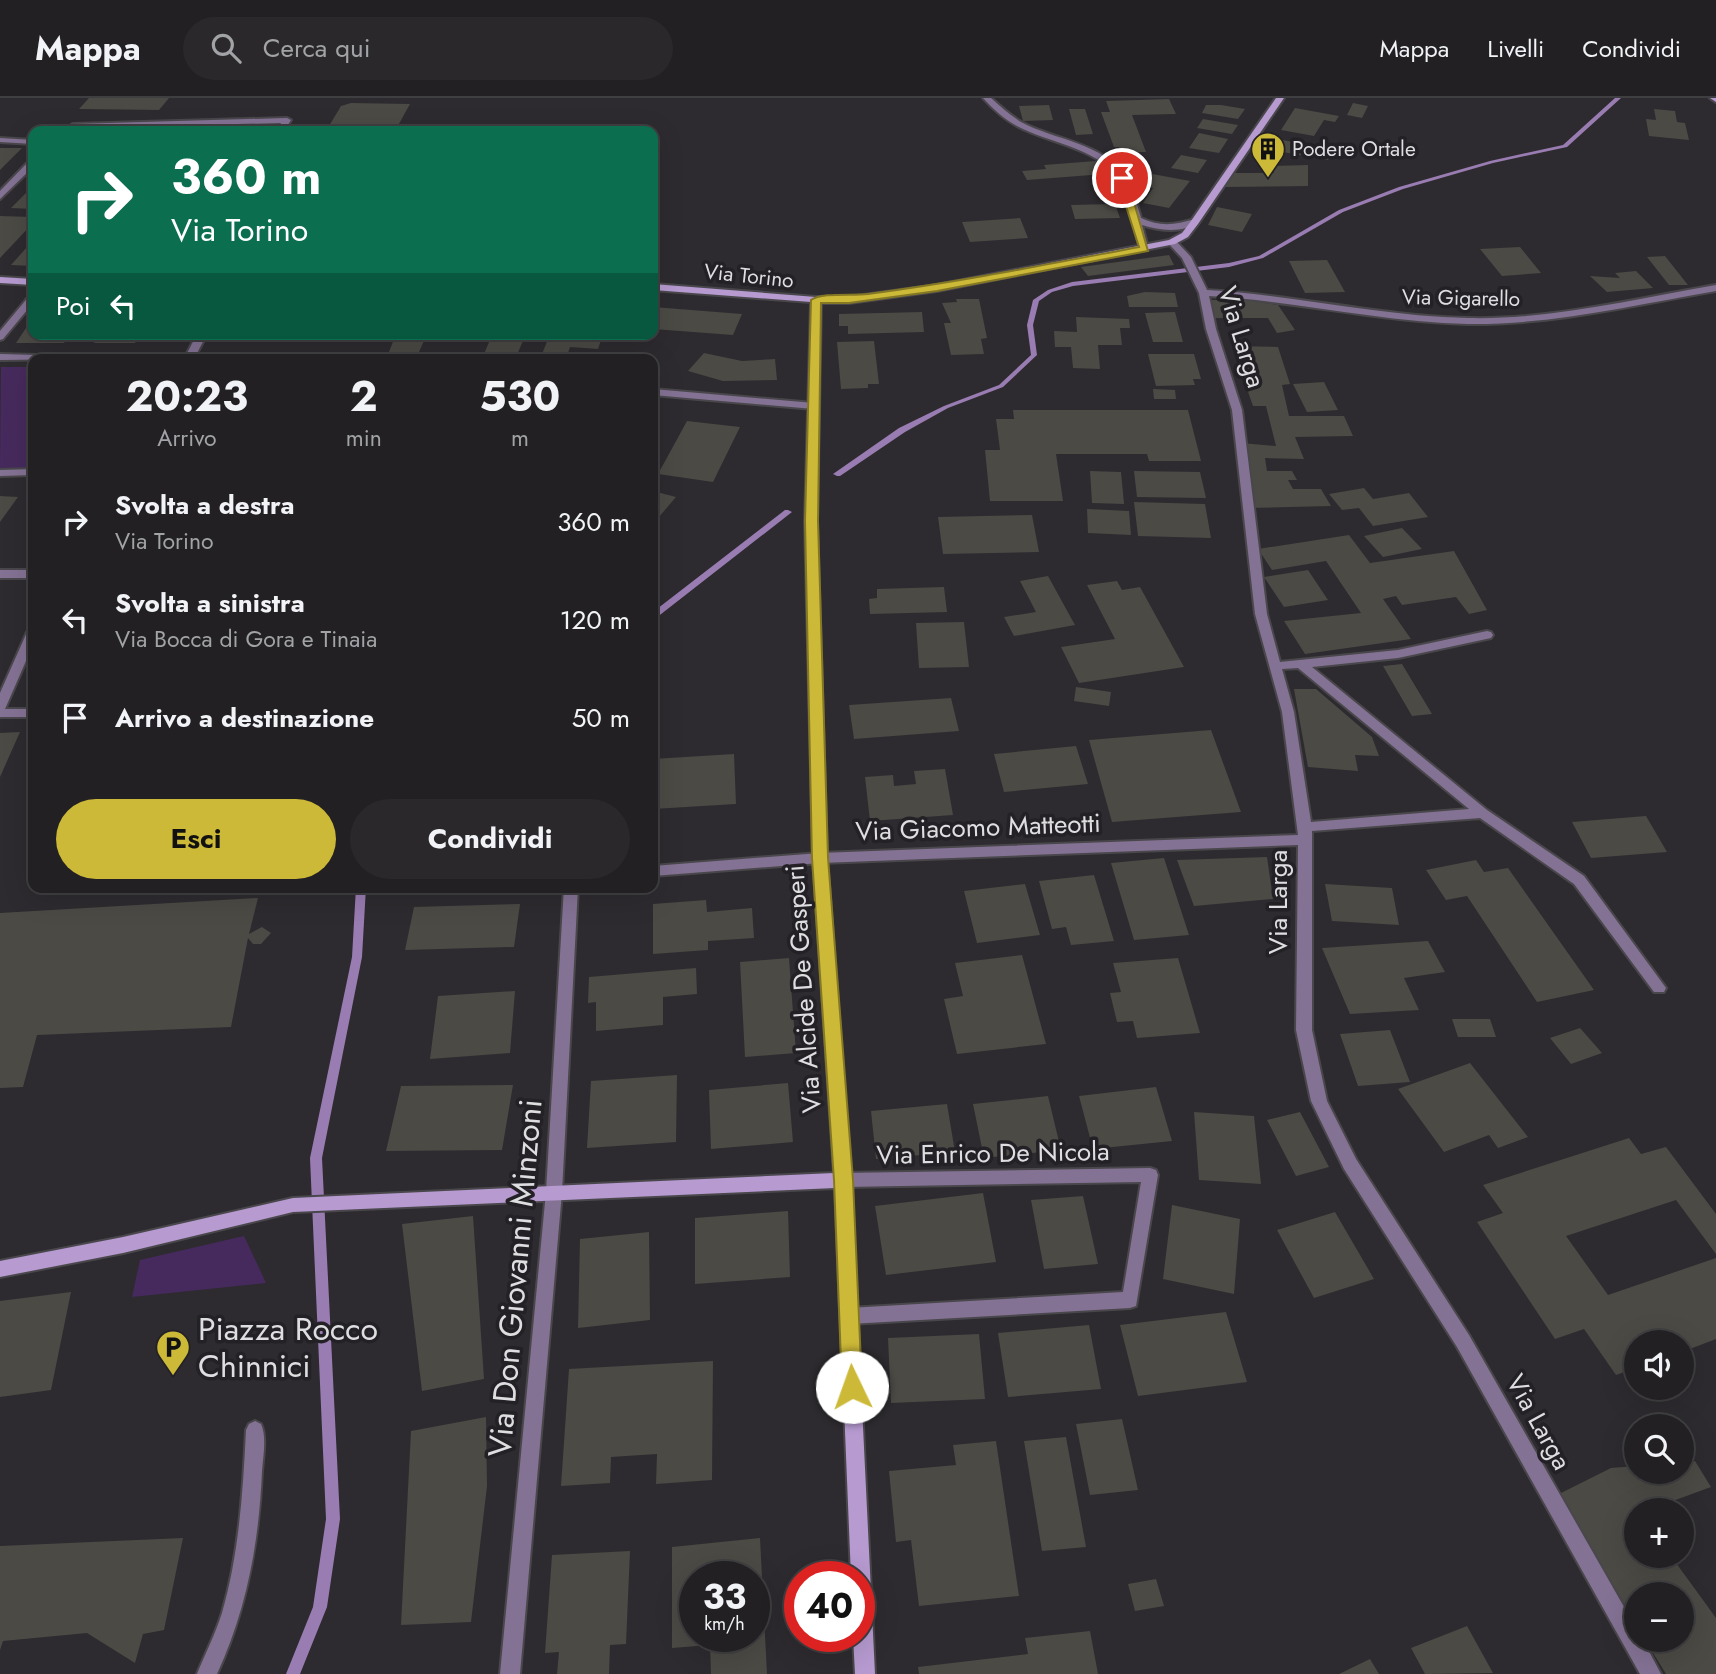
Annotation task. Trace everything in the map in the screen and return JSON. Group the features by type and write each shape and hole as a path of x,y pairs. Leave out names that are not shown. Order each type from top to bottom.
{"street":[{"path":"987,98 1025,129 1110,165 1122,178 1144,248"},
{"path":"1172,242 1185,235 1195,222 1280,98"},
{"path":"73,126 287,120 283,126"},
{"path":"186,126 190,121"},
{"path":"0,140 28,142"},
{"path":"0,196 28,167"},
{"path":"1135,219 1159,228 1184,227 1195,222"},
{"name":"Via Torino","path":"658,286 816,300 849,300 937,288 1172,242"},
{"name":"Via Larga","path":"1172,242 1187,260 1204,293 1211,329 1237,410 1259,601 1288,712 1305,833 1304,1030 1319,1101 1350,1164 1463,1341 1650,1674"},
{"path":"0,280 28,282"},
{"name":"Via Gigarello","path":"1204,293 1367,314 1469,321 1567,314 1716,288"},
{"name":"Via Alcide De Gasperi","path":"816,300 811,521 820,858 843,1180 865,1674"},
{"path":"0,337 28,304"},
{"path":"0,357 28,358"},
{"path":"658,392 814,407"},
{"path":"0,472 28,472"},
{"path":"0,574 28,574"},
{"path":"1276,666 1398,654 1487,635"},
{"path":"0,707 28,643"},
{"path":"1301,664 1482,813 1579,880 1658,988"},
{"path":"0,713 28,713"},
{"name":"Via Giacomo Matteotti","path":"658,871 820,858 1305,833 1482,813"},
{"name":"Via Don Giovanni Minzoni","path":"510,1674 554,1192 570,893"},
{"name":"Via Enrico De Nicola","path":"0,1269 123,1245 293,1205 387,1197 843,1180 1150,1175 1130,1300 849,1316"},
{"path":"207,1674 219,1651 244,1566 252,1513 255,1430"}],"shaded area":[{"path":"1,367 28,367 28,468 0,468"},
{"path":"244,1236 266,1283 132,1297 140,1260"}],"building":[{"path":"89,98 169,98 159,110 79,109"},
{"path":"1169,99 1176,114 1132,115 1146,152 1121,152 1119,147 1114,147 1101,112 1110,112 1106,101"},
{"path":"351,103 410,104 398,126 329,126 341,106"},
{"path":"1353,103 1368,106 1362,118 1347,115"},
{"path":"1049,105 1053,120 1023,121 1019,106"},
{"path":"1206,105 1245,109 1238,119 1202,113"},
{"path":"1295,108 1339,116 1335,122 1324,120 1314,136 1281,130"},
{"path":"1069,109 1085,109 1093,134 1076,135"},
{"path":"1654,109 1675,111 1677,122 1685,123 1689,140 1649,136 1646,119 1656,120"},
{"path":"1203,119 1238,125 1232,134 1197,128"},
{"path":"1199,133 1228,139 1219,153 1189,148"},
{"path":"1266,137 1333,149 1328,160 1260,148"},
{"path":"0,148 22,148 0,170"},
{"path":"1181,155 1207,160 1198,173 1171,168"},
{"path":"1096,161 1104,174 1027,180 1022,171 1046,169 1044,165"},
{"name":"Podere Ortale","path":"1308,165 1308,186 1225,187 1231,173 1274,173 1272,166"},
{"path":"1147,173 1190,181 1169,208 1143,203 1153,188 1141,185 1145,181 1139,180"},
{"path":"28,191 28,209 11,208"},
{"path":"1115,204 1120,218 1075,219 1071,205"},
{"path":"1217,207 1252,214 1242,232 1208,225"},
{"path":"0,216 28,217 28,228 0,258"},
{"path":"1020,218 1028,238 970,242 962,222"},
{"path":"28,246 28,266 11,265"},
{"path":"1520,247 1541,273 1502,276 1480,249"},
{"path":"1169,255 1174,265 1088,276 1081,267"},
{"path":"1665,256 1688,285 1669,285 1647,257"},
{"path":"1327,260 1345,292 1305,293 1289,261"},
{"path":"1636,271 1653,288 1607,292 1590,276 1620,278 1615,273"},
{"path":"1145,292 1175,293 1178,307 1129,307 1127,296"},
{"path":"956,299 979,299 987,338 981,339 984,354 951,355 944,323 951,323 942,303 957,302"},
{"path":"1206,300 1244,300 1278,305 1295,330 1277,333 1268,318 1215,318"},
{"path":"658,307 742,314 733,335 658,329"},
{"path":"922,312 924,332 848,334 848,326 839,326 839,314"},
{"path":"1175,312 1183,342 1153,342 1145,313"},
{"path":"1076,317 1129,319 1130,328 1120,328 1122,345 1098,345 1100,369 1073,368 1071,347 1055,347 1054,331 1077,332"},
{"path":"28,325 28,340 66,340 64,343 16,343"},
{"path":"96,340 137,340 135,343 94,343"},
{"path":"394,340 424,340 419,352 389,352"},
{"path":"490,340 523,340 517,354 484,354"},
{"path":"548,340 601,340 598,349 570,347 568,354 542,354"},
{"path":"874,341 879,384 868,384 868,388 841,389 837,342"},
{"path":"1232,346 1278,347 1290,384 1282,385 1289,416 1344,416 1353,436 1295,437 1304,459 1265,458 1267,471 1292,471 1297,480 1288,480 1293,489 1321,489 1331,506 1249,508 1241,443 1276,446 1266,406 1253,406"},
{"path":"704,353 742,361 775,359 777,380 723,381 688,371"},
{"path":"1148,354 1194,354 1201,379 1193,379 1195,385 1156,386"},
{"path":"1324,382 1338,410 1307,412 1293,384"},
{"path":"1153,389 1175,390 1176,399 1154,399"},
{"path":"1013,410 1188,410 1201,461 1149,461 1147,454 1056,454 1063,501 990,501 985,450 1000,450 996,419 1014,419"},
{"path":"687,421 740,427 713,482 658,474"},
{"path":"1090,471 1121,472 1124,504 1092,503"},
{"path":"1134,471 1200,472 1206,498 1137,497"},
{"path":"1364,488 1373,499 1409,493 1428,517 1373,526 1359,508 1342,510 1329,494"},
{"path":"658,492 676,497 658,518"},
{"path":"0,496 18,497 0,522"},
{"path":"1134,502 1205,504 1211,538 1138,536"},
{"path":"1087,509 1129,511 1131,535 1088,533"},
{"path":"1032,515 1039,552 943,554 938,517"},
{"path":"1402,528 1422,549 1383,557 1364,536"},
{"path":"1349,535 1370,563 1454,551 1487,610 1469,614 1456,597 1402,605 1396,596 1383,599 1411,639 1305,654 1284,621 1361,613 1326,561 1272,570 1258,549"},
{"path":"1308,570 1328,600 1284,607 1264,577"},
{"path":"1048,576 1075,625 1014,636 1004,617 1036,612 1020,581"},
{"path":"1117,581 1122,590 1140,587 1184,667 1079,683 1061,647 1115,639 1087,585"},
{"path":"944,587 947,612 870,614 869,599 877,598 877,589"},
{"path":"964,622 969,667 919,668 916,623"},
{"path":"1402,664 1432,714 1412,716 1383,666"},
{"path":"1076,687 1111,692 1109,706 1074,701"},
{"path":"1294,689 1316,689 1372,737 1379,756 1355,755 1358,771 1308,767"},
{"path":"951,698 959,731 854,739 849,705"},
{"path":"1211,730 1241,812 1112,822 1089,740"},
{"path":"20,732 0,777 0,733"},
{"path":"1076,746 1088,784 1004,792 994,754"},
{"path":"734,754 736,804 658,809 658,759"},
{"path":"945,769 953,815 870,821 865,777 893,775 894,786 916,784 914,771"},
{"path":"1646,816 1667,852 1591,858 1572,822"},
{"path":"1267,857 1273,899 1194,906 1177,860"},
{"path":"1164,858 1189,935 1134,940 1111,863"},
{"path":"1476,860 1484,872 1508,868 1594,990 1537,1002 1467,896 1446,900 1426,870"},
{"path":"1094,875 1114,941 1071,945 1066,927 1052,929 1039,881"},
{"path":"1025,884 1040,935 977,943 964,891"},
{"path":"1325,884 1392,888 1399,925 1332,921"},
{"path":"258,898 249,934 262,927 271,933 261,944 253,944 248,938 231,1027 37,1035 23,1087 0,1088 0,913"},
{"path":"706,900 707,912 752,908 754,938 708,941 708,950 653,954 653,904"},
{"path":"520,904 514,947 405,950 414,907"},
{"path":"1428,941 1445,972 1404,978 1419,1010 1350,1014 1322,948"},
{"path":"1022,955 1046,1044 957,1054 944,999 963,996 955,963"},
{"path":"789,958 796,1053 745,1057 740,962"},
{"path":"1178,958 1200,1033 1137,1038 1133,1021 1117,1022 1110,993 1121,992 1113,963"},
{"path":"696,968 697,994 663,997 663,1025 596,1031 596,1002 588,1003 589,977"},
{"path":"515,991 510,1053 430,1059 438,996"},
{"path":"1452,1019 1490,1019 1496,1037 1458,1037"},
{"path":"1580,1028 1602,1053 1571,1064 1550,1038"},
{"path":"1390,1030 1410,1082 1358,1086 1340,1034"},
{"path":"1470,1063 1528,1137 1498,1148 1489,1135 1444,1152 1398,1089"},
{"path":"677,1075 676,1142 587,1148 591,1081"},
{"path":"788,1083 793,1142 711,1149 709,1090"},
{"path":"513,1085 502,1150 386,1151 401,1086"},
{"path":"1156,1087 1172,1141 1093,1149 1079,1096"},
{"path":"1048,1096 1061,1150 984,1158 973,1104"},
{"path":"947,1104 955,1152 876,1159 871,1111"},
{"path":"1194,1112 1254,1116 1261,1184 1199,1180"},
{"path":"1300,1112 1329,1167 1296,1176 1267,1120"},
{"path":"1629,1138 1641,1154 1666,1147 1716,1214 1716,1254 1676,1200 1566,1236 1608,1295 1716,1258 1716,1339 1694,1347 1694,1330 1624,1330 1624,1372 1616,1375 1584,1329 1555,1339 1477,1222 1503,1213 1483,1185"},
{"path":"983,1193 996,1262 886,1275 875,1206"},
{"path":"1083,1196 1098,1264 1044,1269 1031,1200"},
{"path":"1172,1205 1240,1219 1234,1294 1163,1279"},
{"path":"788,1211 790,1277 695,1284 695,1218"},
{"path":"1335,1212 1374,1279 1314,1298 1277,1230"},
{"path":"473,1216 484,1379 422,1391 402,1224"},
{"path":"649,1232 650,1320 578,1328 580,1239"},
{"path":"71,1292 51,1390 0,1397 0,1301"},
{"path":"1226,1312 1247,1382 1138,1396 1120,1325"},
{"path":"1089,1325 1101,1389 1008,1397 998,1333"},
{"path":"979,1334 985,1399 891,1403 888,1338"},
{"path":"713,1361 712,1480 656,1484 657,1454 611,1457 610,1483 561,1486 569,1369"},
{"path":"486,1417 487,1486 471,1622 401,1625 411,1431"},
{"path":"1122,1419 1138,1490 1090,1495 1076,1424"},
{"path":"1066,1437 1086,1547 1042,1551 1024,1441"},
{"path":"996,1441 1019,1596 919,1606 911,1540 896,1542 889,1471 956,1465 953,1445"},
{"path":"1694,1461 1711,1487 1681,1498 1624,1498 1624,1568 1680,1568 1690,1582 1624,1582 1624,1606 1557,1495 1611,1468 1624,1467 1624,1484 1694,1484"},
{"path":"183,1538 164,1630 143,1634 135,1663 87,1633 3,1641 0,1650 0,1546"},
{"path":"760,1538 761,1561 679,1561 679,1647 672,1648 672,1547"},
{"path":"630,1551 626,1644 610,1645 609,1674 557,1674 559,1652 545,1653 552,1555"},
{"path":"1156,1579 1164,1606 1135,1611 1128,1584"},
{"path":"1694,1588 1716,1618 1716,1674 1666,1674 1652,1652 1694,1652"},
{"path":"1467,1626 1493,1673 1425,1674 1411,1648"},
{"path":"1090,1631 1098,1674 919,1674 918,1667 1028,1654 1025,1638"},
{"path":"710,1652 766,1652 767,1674 711,1674"},
{"path":"1370,1659 1379,1674 1339,1674"}],"waterway":[{"path":"837,474 902,430 946,407 1001,386 1034,355 1030,325 1036,300 1050,291 1072,284 1229,265 1261,257 1341,211 1401,188 1492,162 1565,146 1618,98"},
{"path":"658,612 788,512"},
{"path":"293,1674 320,1607 333,1519 316,1158 357,957 361,893"}],"place":[{"name":"Podere Ortale","path":"1268,179"},
{"name":"Piazza Rocco Chinnici","path":"173,1377"}],"route":[{"path":"852,1387 843,1180 820,858 811,521 816,300 849,300 937,288 1144,248 1122,178"}]}
